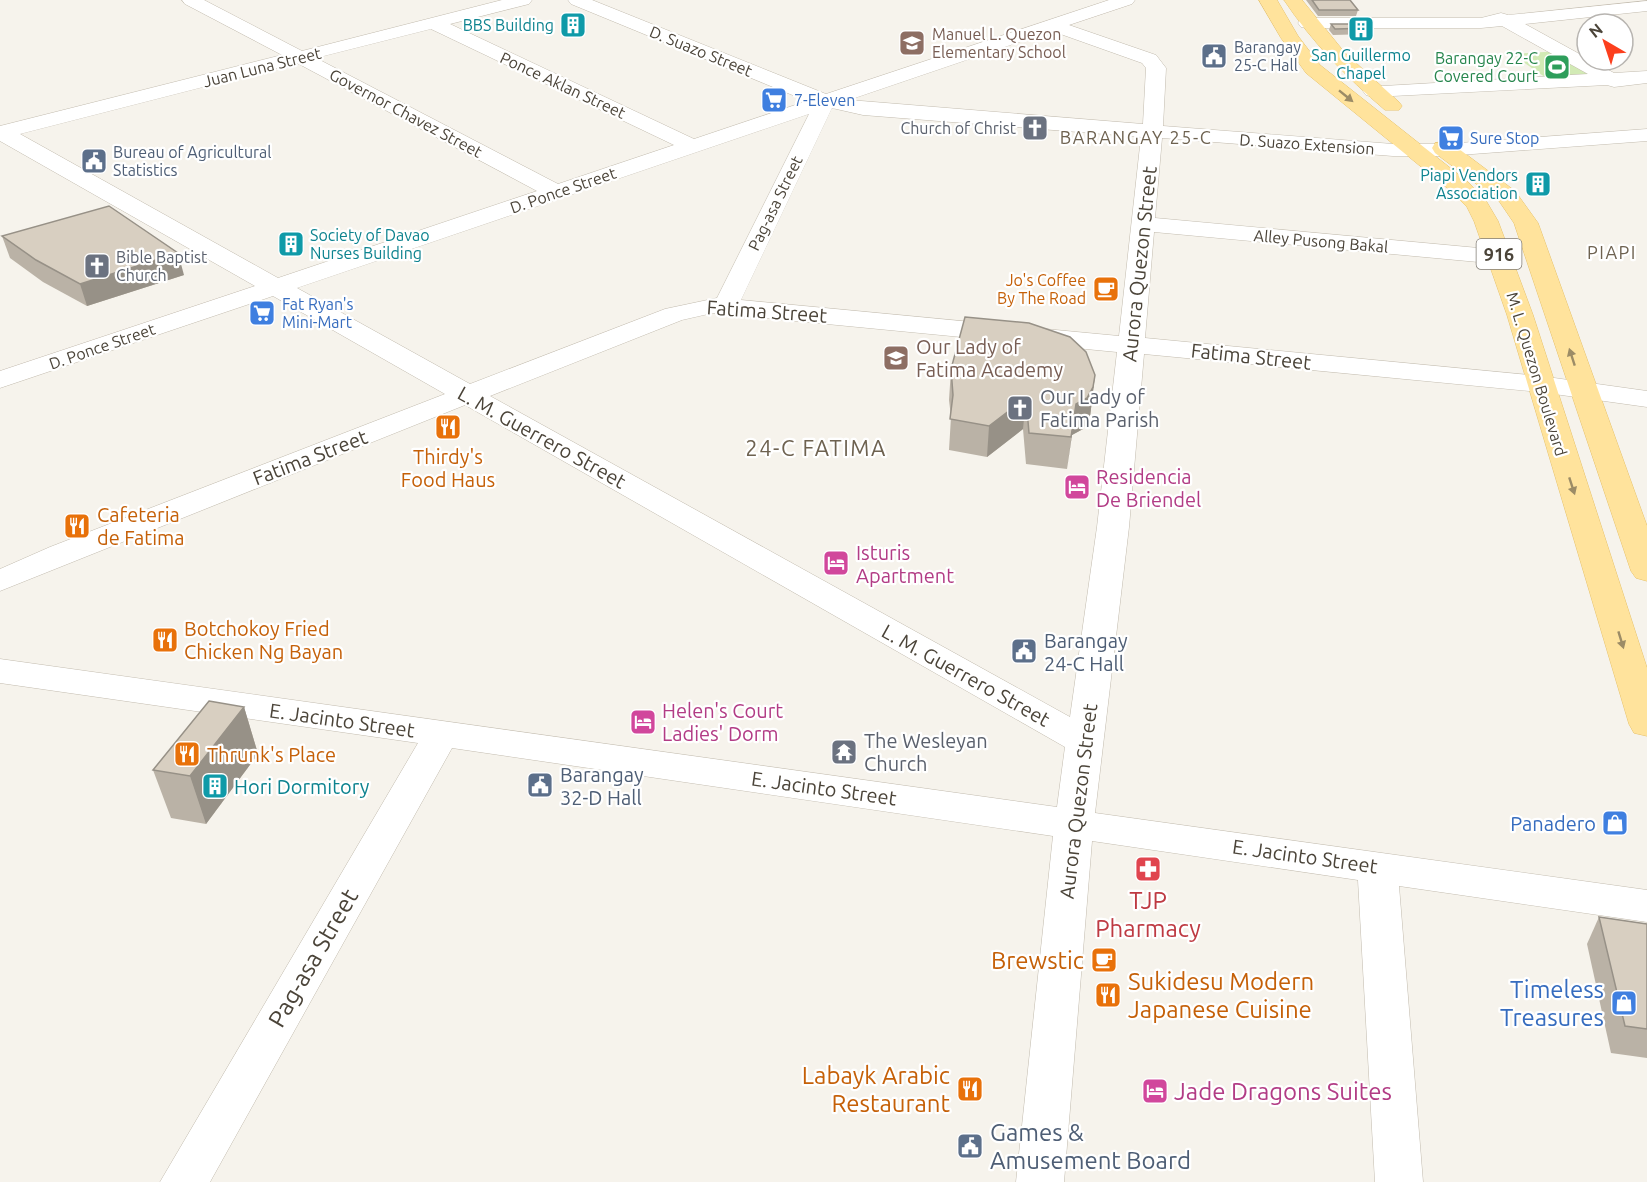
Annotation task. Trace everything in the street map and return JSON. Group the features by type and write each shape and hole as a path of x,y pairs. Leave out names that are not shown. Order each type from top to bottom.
{"main road":[{"name":"M. L. Quezon Boulevard","path":"1268,0 1290,38 1313,69 1417,151 1477,204 1486,221 1500,257 1647,724"},
{"name":"M. L. Quezon Boulevard","path":"1293,0 1307,23 1340,60 1446,150 1507,196 1526,223 1647,571"}],"street":[{"name":"Governor Chavez Street","path":"191,0 556,192"},
{"name":"Juan Luna Street","path":"0,133 523,0"},
{"name":"D. Suazo Street","path":"577,0 825,101"},
{"name":"D. Ponce Street","path":"1,379 1126,0"},
{"path":"1478,5 1613,80"},
{"path":"1307,23 1506,21 1647,6"},
{"name":"Ponce Aklan Street","path":"433,23 692,146"},
{"name":"Aurora Quezon Street","path":"1040,1182 1074,824 1113,527 1156,95 1156,68 1153,63 1140,55 1052,25"},
{"path":"1373,90 1613,80 1643,85"},
{"name":"D. Suazo Extension","path":"825,101 878,111 1417,151 1647,135"},
{"name":"Pag-asa Street","path":"726,305 825,101"},
{"name":"L. M. Guerrero Street","path":"0,133 1084,741"},
{"name":"Alley Pusong Bakal","path":"1142,224 1500,257"},
{"name":"Fatima Street","path":"0,581 61,554 674,314 698,307 726,305 1131,344 1540,384 1647,399"},
{"name":"E. Jacinto Street","path":"0,671 1647,906"},
{"name":"Pag-asa Street","path":"184,1182 442,734"},
{"path":"1377,867 1400,1182"}],"green space":[{"name":"Barangay 22-C Covered Court","path":"1560,51 1575,62 1575,72 1590,72 1601,80 1552,82 1512,54"}],"building":[{"path":"1312,0 1350,0 1358,10 1319,10"},
{"path":"1331,24 1369,24 1372,28 1335,29"},
{"path":"109,206 178,253 80,284 36,260 2,236"},
{"name":"Our Lady of Fatima Parish","path":"965,317 1029,323 1070,337 1086,352 1095,375 1093,387 1087,398 1076,404 1071,437 1029,433 1026,398 989,426 950,419 953,395 951,369"},
{"path":"209,701 244,707 190,776 153,770"},
{"path":"1599,917 1647,924 1647,1029 1625,1026"}],"place":[{"name":"BBS Building","path":"573,25"},
{"name":"San Guillermo Chapel","path":"1361,29"},
{"name":"Manuel L. Quezon Elementary School","path":"912,43"},
{"name":"Barangay 25-C Hall","path":"1214,56"},
{"name":"Barangay 22-C Covered Court","path":"1557,67"},
{"name":"7-Eleven","path":"774,100"},
{"name":"Church of Christ","path":"1035,128"},
{"name":"Sure Stop","path":"1451,138"},
{"name":"Bureau of Agricultural Statistics","path":"94,161"},
{"name":"Piapi Vendors Association","path":"1538,184"},
{"name":"Society of Davao Nurses Building","path":"291,244"},
{"name":"Bible Baptist Church","path":"97,266"},
{"name":"Jo's Coffee By The Road","path":"1106,289"},
{"name":"Fat Ryan's Mini-Mart","path":"262,313"},
{"name":"Our Lady of Fatima Academy","path":"896,358"},
{"name":"Our Lady of Fatima Parish","path":"1020,408"},
{"name":"Thirdy's Food Haus","path":"448,427"},
{"name":"Residencia De Briendel","path":"1077,487"},
{"name":"Cafeteria de Fatima","path":"77,526"},
{"name":"Isturis Apartment","path":"836,563"},
{"name":"Botchokoy Fried Chicken Ng Bayan","path":"165,640"},
{"name":"Barangay 24-C Hall","path":"1024,651"},
{"name":"Helen's Court Ladies' Dorm","path":"643,722"},
{"name":"The Wesleyan Church","path":"844,752"},
{"name":"Thrunk's Place","path":"187,754"},
{"name":"Barangay 32-D Hall","path":"540,785"},
{"name":"Hori Dormitory","path":"215,786"},
{"name":"Panadero","path":"1615,823"},
{"name":"TJP Pharmacy","path":"1148,869"},
{"name":"Brewstic","path":"1104,960"},
{"name":"Sukidesu Modern Japanese Cuisine","path":"1108,995"},
{"name":"Timeless Treasures","path":"1624,1003"},
{"name":"Labayk Arabic Restaurant","path":"970,1089"},
{"name":"Jade Dragons Suites","path":"1155,1091"},
{"name":"Games & Amusement Board","path":"970,1146"}],"district":[{"name":"BARANGAY 25-C","path":"1136,137"},
{"name":"PIAPI","path":"1612,252"},
{"name":"24-C FATIMA","path":"816,447"}]}
